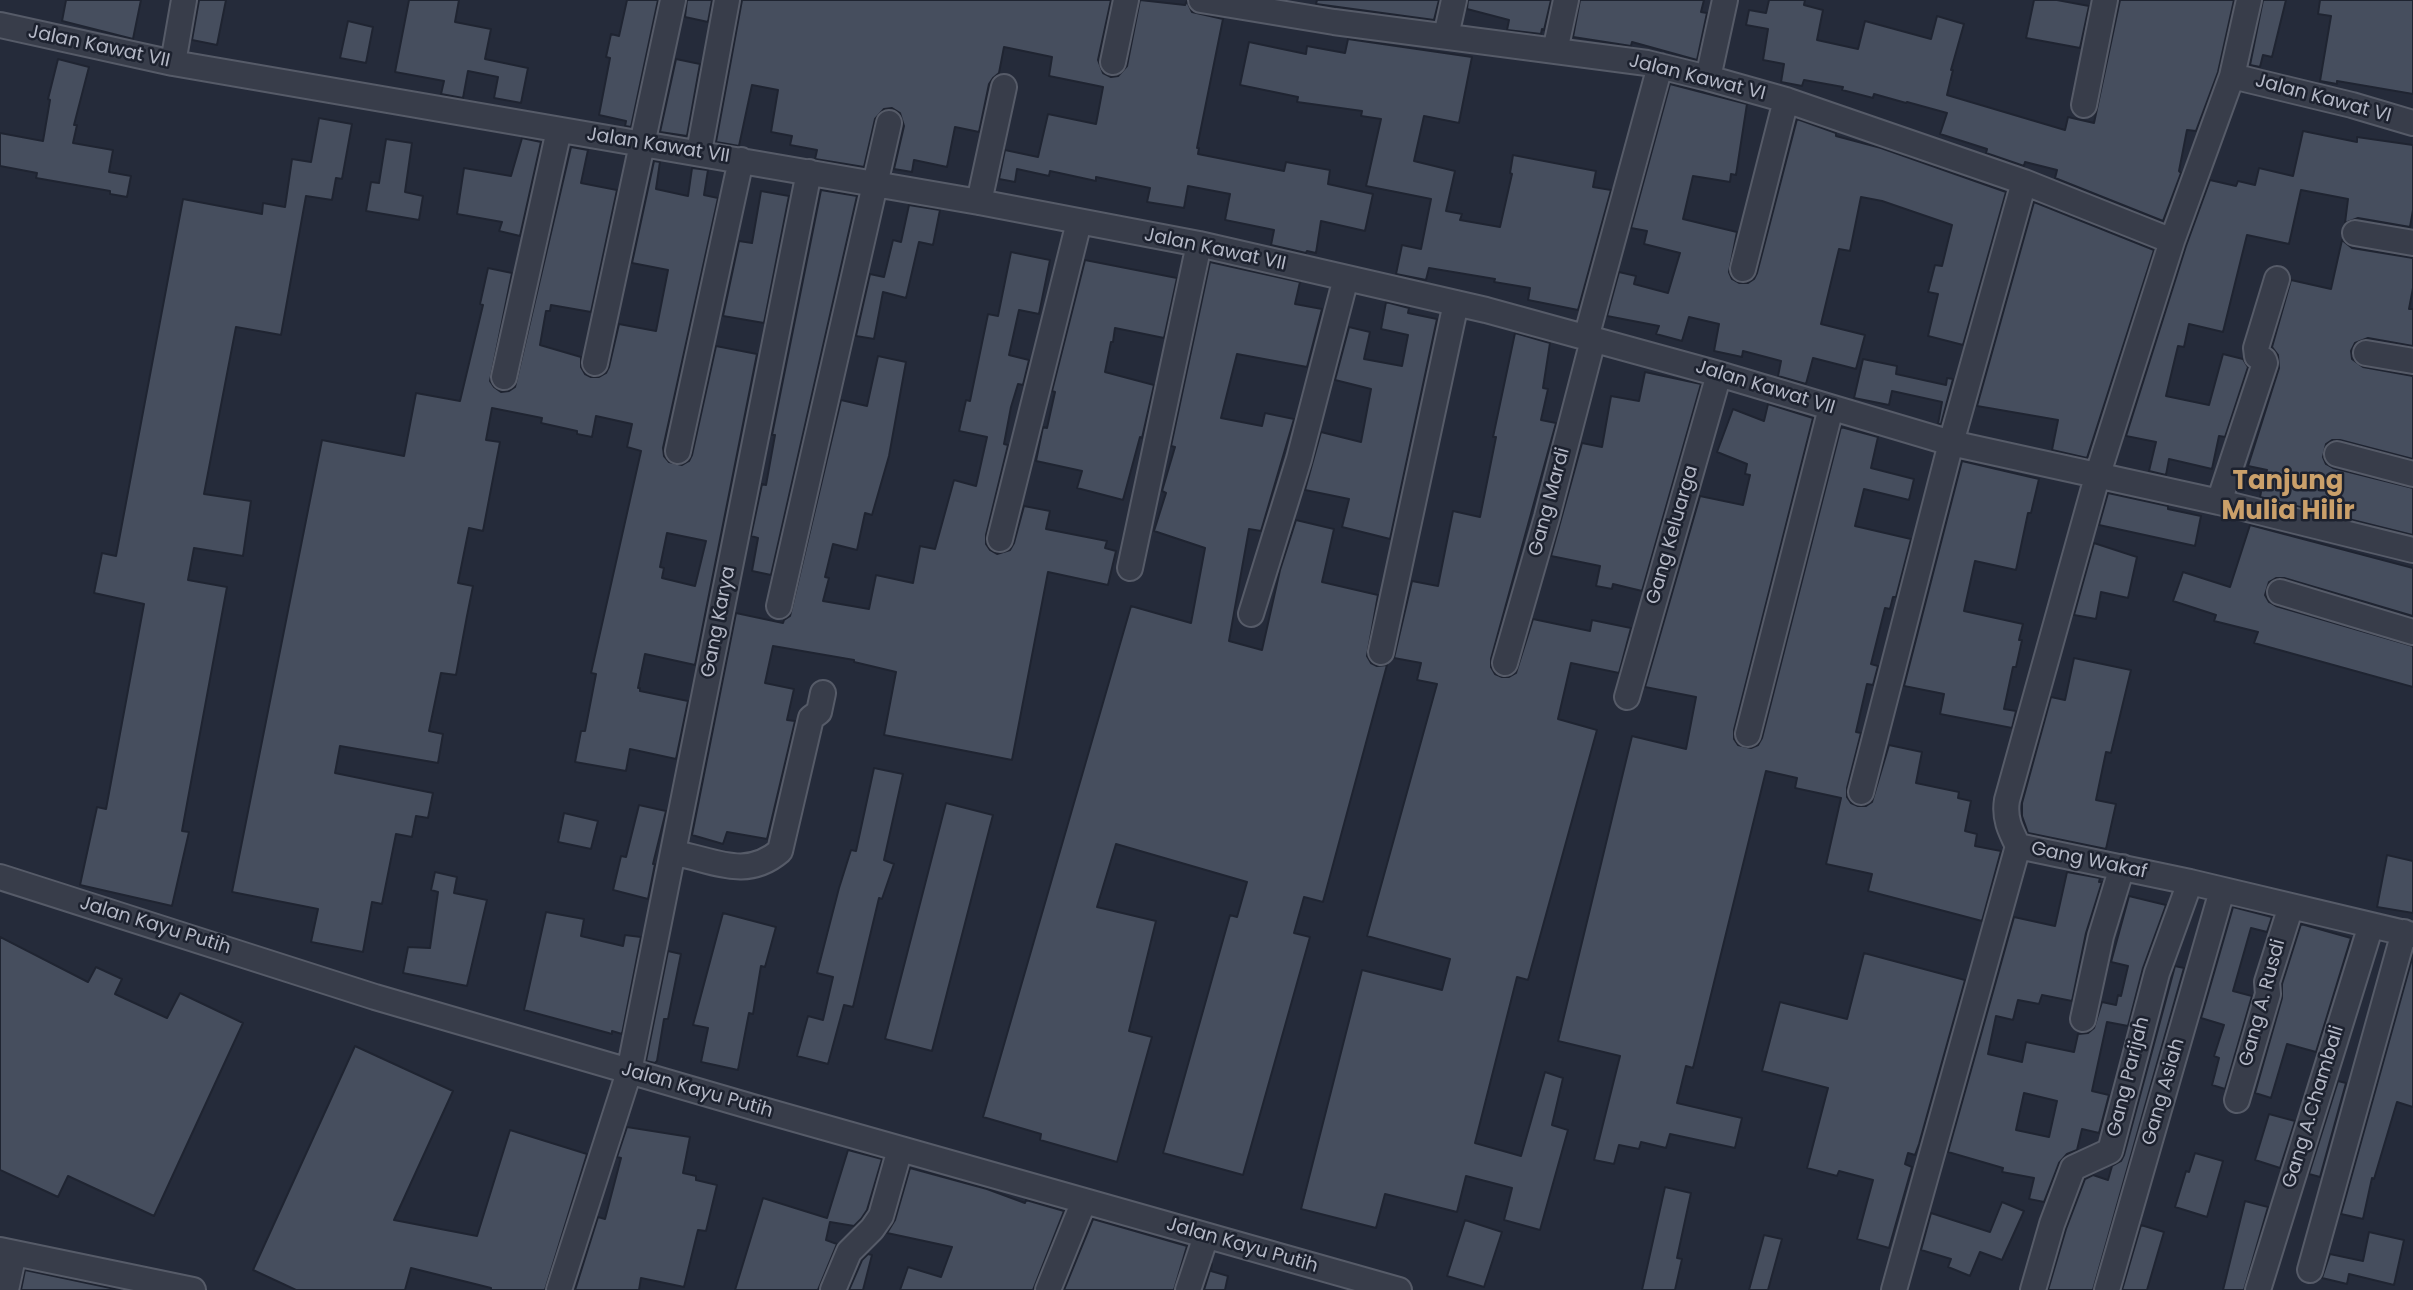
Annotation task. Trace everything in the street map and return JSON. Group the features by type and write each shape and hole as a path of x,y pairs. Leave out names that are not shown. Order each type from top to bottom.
{"street":[{"path":"173,63 184,0"},
{"path":"595,363 673,0"},
{"path":"699,152 727,0"},
{"path":"1113,62 1126,0"},
{"name":"Jalan Kawat VI","path":"1201,0 1337,11 1446,36 1660,66 1786,100 2024,182 2172,241"},
{"path":"1446,36 1454,0"},
{"path":"1555,51 1566,0"},
{"path":"1708,78 1725,0"},
{"path":"2084,105 2105,0"},
{"name":"Gang Wakaf","path":"2249,0 2232,76 2172,241 2097,477 2005,812 2018,846 2190,882 2409,933"},
{"name":"Jalan Kawat VII","path":"0,25 173,63 699,152 1199,244 1457,303 1719,373 1951,443 2219,502 2413,550"},
{"name":"Gang Mardi","path":"1505,663 1547,517 1660,66"},
{"name":"Jalan Kawat VI","path":"2232,76 2413,123"},
{"path":"979,202 1004,87"},
{"path":"1743,269 1786,100"},
{"path":"779,606 889,123"},
{"path":"504,377 559,130"},
{"path":"678,451 741,160"},
{"name":"Gang Karya","path":"559,1290 629,1072 809,172"},
{"path":"1861,792 1951,443 2024,182"},
{"path":"1000,539 1079,222"},
{"path":"2356,233 2413,243"},
{"path":"1130,568 1199,244"},
{"path":"1251,614 1299,459 1346,278"},
{"path":"2219,502 2265,363 2255,353 2277,279"},
{"path":"1381,652 1457,303"},
{"path":"2366,353 2413,361"},
{"name":"Gang Keluarga","path":"1627,697 1719,373"},
{"path":"1748,734 1831,408"},
{"path":"2337,454 2413,474"},
{"path":"2280,592 2413,632"},
{"path":"674,853 707,859 730,867 744,867 770,859 780,851 808,729 811,718 818,712 823,693"},
{"path":"1894,1290 2018,846"},
{"path":"2083,1019 2101,936 2122,867"},
{"name":"Jalan Kayu Putih","path":"0,877 375,997 629,1072 1399,1290"},
{"name":"Gang Parijah","path":"2034,1290 2052,1224 2073,1168 2110,1151 2157,973 2190,882"},
{"name":"Gang Asiah","path":"2107,1290 2221,894"},
{"name":"Gang A. Rusdi","path":"2236,1100 2268,994 2267,982 2291,906"},
{"name":"Gang A.Chambali","path":"2258,1290 2371,925"},
{"path":"2310,1270 2332,1187 2409,933"},
{"path":"833,1290 849,1252 873,1230 881,1216 900,1149"},
{"path":"2293,1175 2332,1187"},
{"path":"1048,1290 1084,1200"},
{"path":"1188,1290 1206,1236"},
{"path":"6,1290 7,1252 190,1290"}],"building":[{"path":"66,0 141,0 133,39 62,21"},
{"path":"199,0 226,0 217,45 192,40"},
{"path":"409,0 459,0 455,22 491,29 485,59 528,68 521,103 494,98 498,77 468,71 463,98 441,94 444,81 395,72"},
{"path":"627,0 658,0 631,127 625,126 626,121 599,115 610,58 606,57 611,34 619,36"},
{"path":"687,0 712,0 708,22 685,17"},
{"path":"742,0 1111,0 1098,60 1103,73 1111,77 1118,76 1127,66 1140,0 1185,5 1187,1 1192,12 1223,19 1198,154 1284,171 1286,162 1330,170 1328,184 1373,194 1365,231 1321,221 1316,253 1306,253 1271,245 1274,230 1225,220 1230,194 1188,186 1184,208 1147,202 1150,188 1096,177 1096,181 1050,171 1049,176 1017,169 1015,182 999,179 1005,150 1038,157 1048,114 1096,124 1103,87 1049,76 1052,57 1004,47 999,73 989,84 979,132 955,127 947,167 914,160 912,172 894,169 904,126 900,113 892,108 884,109 875,119 864,167 815,159 817,150 790,145 792,136 771,132 778,90 752,85 739,146 716,142"},
{"path":"1317,0 1439,0 1434,20 1316,4"},
{"path":"1468,0 1551,0 1541,34 1507,30 1509,20 1467,9"},
{"path":"1580,0 1704,0 1701,12 1707,13 1697,60 1632,42 1631,46 1573,37"},
{"path":"1769,0 1805,0 1804,5 1823,10 1817,40 1858,49 1865,21 1931,39 1937,16 1964,24 1947,95 2065,130 2068,117 2094,123 2120,0 2234,0 2218,72 2196,131 2187,130 2179,171 2181,173 2163,221 2055,178 2057,170 2025,162 2024,166 1986,153 1987,149 1940,134 1947,113 1874,94 1873,98 1842,90 1843,87 1804,80 1802,86 1781,82 1784,64 1763,60 1768,29 1746,25 1749,10 1766,13"},
{"path":"2034,0 2057,0 2089,6 2080,48 2026,38"},
{"path":"2263,0 2286,0 2272,57 2263,55 2260,67 2250,65"},
{"path":"2320,0 2413,0 2413,94 2337,81 2337,84 2320,81 2331,16 2318,14"},
{"path":"348,21 373,27 366,63 340,58"},
{"path":"1348,39 1472,57 1459,123 1424,116 1414,161 1455,171 1446,211 1462,214 1460,220 1500,227 1512,174 1513,155 1596,171 1593,187 1611,190 1578,310 1528,300 1530,288 1494,282 1495,279 1429,268 1426,280 1396,274 1402,245 1421,249 1431,199 1366,186 1381,119 1361,116 1362,111 1297,102 1298,97 1240,85 1249,42 1306,54 1307,46 1345,53"},
{"path":"58,59 89,67 74,125 77,125 73,143 113,150 109,172 131,176 127,197 110,194 110,191 36,178 37,173 0,166 0,133 43,141 50,100 48,99"},
{"path":"676,59 700,64 687,136 660,132"},
{"path":"1670,84 1747,104 1736,175 1731,174 1730,182 1693,176 1683,219 1737,232 1729,272 1732,279 1739,283 1748,283 1757,273 1797,119 1836,133 1836,136 1881,148 2006,192 1963,345 1928,336 1938,294 1928,292 1935,265 1942,266 1952,225 1882,201 1861,197 1850,251 1839,249 1821,324 1865,335 1856,369 1813,358 1806,384 1778,376 1781,361 1743,351 1742,357 1714,351 1719,324 1689,317 1682,341 1656,334 1659,326 1607,316 1619,272 1636,276 1634,284 1668,293 1680,253 1644,244 1647,231 1631,228"},
{"path":"319,118 352,124 342,179 336,178 332,200 306,196 281,335 236,327 204,494 251,501 243,556 194,548 188,580 227,587 182,831 189,832 172,906 80,885 97,807 106,809 144,604 94,593 102,553 116,556 183,199 262,214 263,203 285,207 292,159 311,162"},
{"path":"2303,131 2357,142 2357,137 2413,145 2413,210 2410,227 2358,218 2345,223 2348,199 2301,190 2289,244 2247,235 2223,332 2189,324 2184,347 2178,346 2166,396 2209,405 2223,354 2243,359 2248,367 2225,437 2219,436 2212,469 2169,459 2166,475 2149,471 2156,442 2126,436 2186,246 2210,180 2236,186 2238,181 2255,185 2259,168 2293,176"},
{"path":"522,138 541,142 520,236 499,231 502,222 457,214 464,168 511,176"},
{"path":"386,139 412,143 405,192 423,196 419,220 366,211 371,182 379,183"},
{"path":"571,147 588,150 581,183 617,190 591,312 551,305 550,311 546,311 540,345 581,357 581,367 585,374 591,377 606,373 619,324 656,331 668,270 632,263 654,161 660,162 656,189 688,196 692,168 708,170 704,195 718,198 663,448 664,456 669,462 682,465 689,461 692,455 716,346 757,354 695,665 645,654 638,688 640,691 688,701 676,759 630,749 626,771 575,762 581,731 585,731 596,674 591,673 641,451 627,447 632,424 596,416 592,437 541,423 542,418 492,408 486,440 500,442 483,531 469,528 458,583 473,586 456,675 441,673 429,731 443,734 438,763 340,746 335,773 433,793 428,818 416,816 412,837 396,834 382,904 372,902 363,952 311,942 318,909 232,892 322,440 404,456 416,393 460,401 483,305 480,304 488,268 512,273 490,381 501,392 515,387","holes":["667,533 706,541 695,586 662,578 664,568 660,567"]},
{"path":"821,190 857,196 771,575 752,571 758,538 751,536 762,484 766,485 775,435 772,435"},
{"path":"761,191 789,196 764,323 723,316 739,241 752,243"},
{"path":"2034,202 2154,250 2087,458 2052,450 2058,420 1977,406"},
{"path":"909,205 940,210 933,245 919,242 906,298 883,292 874,339 856,336 870,274 884,277 893,240 901,242"},
{"path":"2342,240 2352,248 2413,258 2413,288 2409,309 2413,309 2413,346 2368,338 2355,343 2351,351 2352,359 2363,367 2413,376 2413,459 2340,440 2332,440 2326,444 2323,457 2326,464 2333,468 2413,488 2413,535 2260,497 2259,491 2267,470 2248,466 2279,368 2278,355 2272,347 2291,280 2331,289"},
{"path":"1011,252 1050,260 1039,314 1019,310 1009,355 1029,360 1023,385 1018,384 1011,407 1004,444 1008,445 986,544 997,554 1010,550 1024,506 1050,511 1046,529 1107,541 1105,548 1116,551 1108,585 1048,572 1012,760 884,735 896,672 854,660 773,646 765,683 794,689 787,720 795,721 767,839 727,832 723,844 692,835 736,613 783,623 790,616 841,400 867,406 878,356 906,362 889,456 872,515 865,513 857,550 833,544 825,577 829,578 823,601 869,609 876,575 913,583 920,546 935,549 954,480 976,486 987,437 959,431 966,400 970,401 988,314 998,316"},
{"path":"1085,260 1177,278 1164,338 1115,328 1111,342 1105,372 1154,385 1142,438 1140,437 1123,500 1077,488 1082,471 1036,461 1043,427 1047,428 1055,392 1052,391"},
{"path":"1210,262 1300,282 1295,304 1322,309 1307,367 1237,354 1221,418 1262,426 1265,413 1294,419 1261,531 1249,529 1229,641 1262,650 1280,570 1296,520 1334,529 1322,582 1378,595 1367,656 1371,663 1377,666 1387,665 1323,902 1304,897 1294,933 1310,937 1243,1175 1163,1153 1230,915 1237,917 1247,882 1116,844 1097,907 1156,921 1129,1031 1152,1037 1117,1162 1040,1140 1041,1134 983,1117 1131,606 1191,623 1205,548 1154,531 1166,493 1162,491 1175,447 1171,446"},
{"path":"1386,302 1409,308 1408,313 1437,319 1390,539 1342,527 1349,499 1305,490 1321,432 1361,442 1371,389 1335,380 1349,327 1370,332 1364,359 1402,366 1408,335 1381,329"},
{"path":"1515,333 1550,343 1543,388 1548,389 1541,420 1556,423 1491,667 1495,674 1502,677 1516,673 1533,619 1590,631 1592,620 1631,628 1619,673 1571,663 1558,719 1597,730 1528,980 1517,977 1475,1143 1521,1156 1545,1072 1563,1078 1552,1125 1568,1130 1540,1230 1504,1220 1512,1188 1466,1176 1457,1212 1385,1194 1376,1228 1301,1209 1362,970 1442,990 1450,959 1367,936 1437,684 1417,680 1421,663 1394,658 1412,581 1438,586 1453,511 1480,517 1496,437 1493,437"},
{"path":"1863,359 1897,366 1896,374 1946,385 1947,378 1953,379 1941,424 1938,424 1942,402 1892,391 1889,405 1854,398"},
{"path":"1645,372 1701,384 1642,591 1613,584 1612,589 1596,586 1600,566 1551,556 1582,443 1602,447 1611,396 1639,401"},
{"path":"1768,404 1813,418 1734,730 1734,739 1738,745 1751,748 1758,745 1762,738 1841,427 1878,437 1871,468 1914,479 1909,500 1864,489 1855,526 1911,539 1896,597 1893,597 1890,609 1885,608 1871,664 1878,666 1873,685 1867,684 1856,732 1861,733 1847,797 1851,803 1858,806 1866,806 1872,802 1889,745 1922,752 1916,783 1959,792 1958,798 1971,801 1965,831 1977,834 1975,846 2001,851 1982,921 1868,891 1872,874 1826,864 1841,798 1795,788 1797,778 1766,771 1693,1068 1686,1066 1677,1103 1742,1118 1735,1148 1670,1134 1666,1148 1641,1142 1639,1149 1619,1145 1614,1164 1594,1160 1620,1056 1558,1041 1632,736 1686,749 1696,697 1645,687 1700,496 1743,505 1750,475 1745,474 1747,464 1717,452 1733,409 1764,421"},
{"path":"1962,461 2039,479 2031,513 2028,513 2016,570 1975,561 1964,611 2023,624 2016,667 2013,667 2004,709 2016,711 2012,728 1940,714 1944,694 1904,686"},
{"path":"2108,493 2201,516 2195,546 2099,525"},
{"path":"2250,525 2413,568 2413,616 2284,578 2269,582 2265,595 2269,602 2276,606 2413,646 2413,687 2254,643 2258,632 2214,621 2216,615 2173,601 2183,572 2230,587"},
{"path":"2094,543 2137,557 2128,598 2101,592 2096,619 2074,615"},
{"path":"2074,658 2131,670 2111,753 2106,752 2096,800 2116,804 2106,849 2028,833 2022,816 2022,803 2051,697 2065,700"},
{"path":"874,768 903,774 884,860 894,864 882,899 879,898 853,1007 844,1005 828,1064 797,1056 808,1016 823,1020 833,977 817,973 851,850 856,851"},
{"path":"946,803 993,815 932,1051 885,1039"},
{"path":"639,805 666,811 653,864 648,899 613,890 621,856 626,857"},
{"path":"564,813 598,821 591,849 558,842"},
{"path":"2387,855 2413,861 2413,913 2377,907"},
{"path":"435,872 457,877 454,893 487,900 467,986 403,973 408,947 430,948 438,892 431,890"},
{"path":"2067,872 2100,878 2099,882 2102,882 2086,933 2072,1001 2042,995 2039,1004 2018,1000 2013,1020 1996,1016 1988,1054 2022,1062 2026,1042 2074,1052 2078,1034 2088,1033 2094,1028 2102,1002 2116,1005 2118,995 2121,996 2128,966 2111,962 2129,896 2166,905 2143,968 2128,1026 2107,1022 2092,1091 2109,1095 2099,1133 2082,1129 2077,1150 2067,1154 2059,1163 2044,1202 2029,1199 2034,1178 2002,1172 2003,1168 1948,1152 2014,917 2055,926","holes":["2024,1093 2057,1101 2049,1137 2016,1130"]},
{"path":"2233,907 2272,917 2267,932 2251,928 2233,991 2252,996 2225,1089 2212,1085 2219,1058 2214,1056 2224,1025 2201,1018"},
{"path":"546,912 584,919 581,936 623,946 625,935 641,937 622,1034 612,1031 612,1034 524,1010"},
{"path":"723,913 776,927 765,967 761,966 753,1014 749,1013 738,1070 701,1062 708,1028 693,1025"},
{"path":"2301,924 2351,938 2316,1052 2287,1044 2271,1098 2255,1093 2282,998 2282,984"},
{"path":"0,937 88,982 96,967 122,979 115,994 167,1018 180,993 243,1023 154,1216 68,1176 58,1197 0,1170"},
{"path":"668,951 681,954 668,1019 664,1019 655,1063 646,1061"},
{"path":"1864,953 1965,980 1919,1144 1915,1155 1908,1153 1905,1164 1912,1167 1889,1248 1857,1239 1873,1180 1839,1171 1837,1176 1807,1168 1828,1088 1762,1071 1780,1002 1847,1019"},
{"path":"2413,955 2413,1107 2397,1102 2374,1179 2372,1178 2363,1219 2341,1214"},
{"path":"2175,966 2184,968 2093,1290 2048,1290 2066,1229 2085,1179 2093,1175 2108,1180 2112,1166 2121,1161 2124,1155"},
{"path":"355,1046 453,1091 394,1220 477,1236 510,1130 587,1154 545,1290 491,1290 411,1268 405,1290 296,1290 253,1270"},
{"path":"2338,1081 2346,1083 2320,1177 2309,1174"},
{"path":"2269,1114 2295,1121 2280,1168 2255,1160"},
{"path":"627,1127 690,1137 683,1173 696,1176 696,1180 717,1185 706,1231 698,1230 684,1287 641,1278 639,1290 575,1290 598,1217 605,1219 621,1158 617,1157"},
{"path":"848,1150 882,1159 867,1210 861,1219 854,1226 830,1222 826,1240 837,1244 818,1290 735,1290 763,1198 827,1218"},
{"path":"2195,1153 2223,1161 2207,1217 2175,1207 2186,1171 2189,1172"},
{"path":"910,1168 987,1189 1025,1203 1026,1200 1064,1211 1033,1290 900,1290 908,1267 941,1277 952,1247 887,1233 895,1220"},
{"path":"1665,1187 1691,1193 1677,1258 1682,1259 1675,1290 1642,1290"},
{"path":"2245,1201 2268,1207 2244,1290 2223,1290"},
{"path":"2002,1202 2024,1211 2002,1260 1980,1252 1970,1276 1948,1267 1951,1259 1921,1250 1931,1213 1990,1232"},
{"path":"1093,1219 1187,1246 1174,1290 1064,1290"},
{"path":"1465,1220 1502,1232 1484,1287 1447,1276"},
{"path":"2141,1225 2164,1232 2147,1290 2122,1290"},
{"path":"2369,1232 2404,1240 2394,1285 2349,1274 2347,1284 2322,1278 2330,1254 2363,1261"},
{"path":"1764,1235 1782,1239 1768,1290 1749,1290"},
{"path":"868,1254 872,1255 863,1290 849,1290 862,1260"},
{"path":"1212,1264 1211,1271 1228,1276 1225,1290 1204,1290"},
{"path":"25,1270 120,1290 21,1290"}],"district":[{"name":"Tanjung Mulia Hilir","path":"2288,497"}]}
